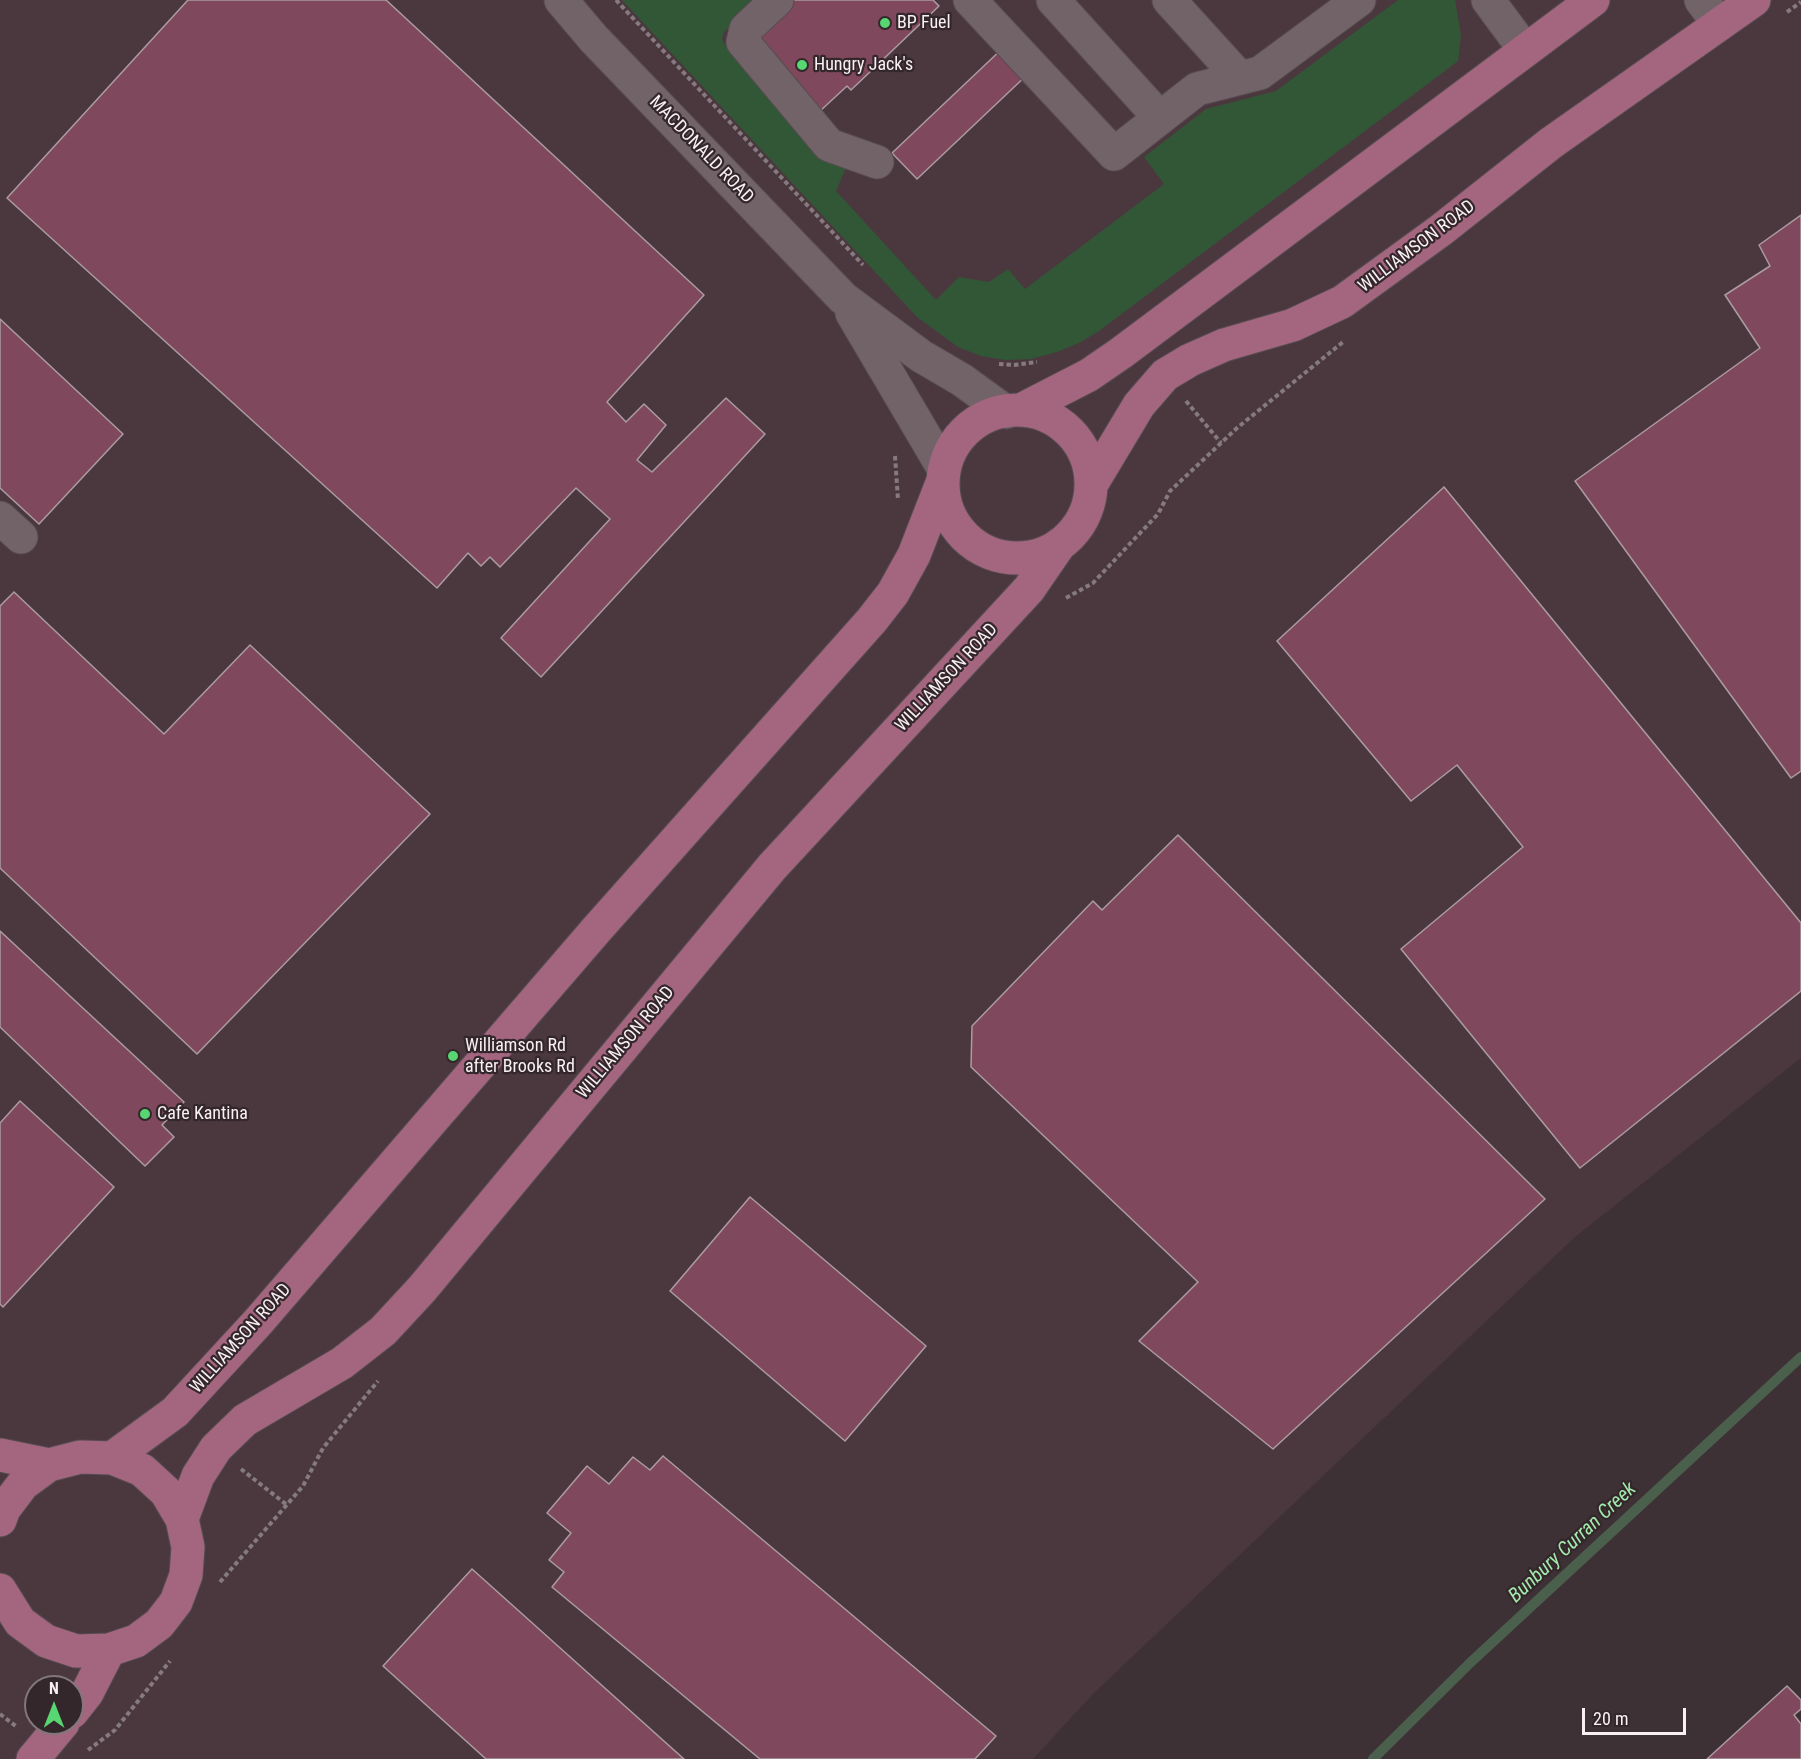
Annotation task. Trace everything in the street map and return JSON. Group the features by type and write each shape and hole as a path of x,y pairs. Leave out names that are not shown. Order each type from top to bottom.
{"main road":[{"path":"1013,411 1049,418 1072,435 1086,459 1091,484 1083,518 1060,544 1028,557 1005,557 983,550 965,537 951,519 944,498 943,476 956,442 965,431 984,418 1013,411 1089,375 1138,342 1593,0"},
{"name":"WILLIAMSON ROAD","path":"1091,484 1139,405 1165,375 1190,360 1224,345 1293,325 1342,302 1441,230 1710,12 1754,0"},
{"name":"WILLIAMSON ROAD","path":"112,1458 175,1412 258,1322 611,913 872,620 893,593 914,555 943,476"},
{"name":"WILLIAMSON ROAD","path":"182,1520 198,1476 216,1448 245,1420 342,1363 383,1331 422,1289 772,867 1029,589 1060,544"},
{"path":"0,1455 49,1465"},
{"path":"0,1520 4,1509 23,1484 49,1465 80,1457 112,1458 142,1470 166,1491 182,1520 188,1547 186,1575 176,1602 159,1624 136,1641 109,1650 76,1651 46,1641 20,1622 1,1598"},
{"path":"84,1697 109,1650"},
{"path":"33,1759 53,1735"}],"street":[{"name":"MACDONALD ROAD","path":"561,0 594,39 843,298 921,356 1013,411"},
{"path":"777,0 746,29 743,42 829,145 877,162"},
{"path":"970,0 1114,154 1197,89 1260,73 1274,66 1359,0"},
{"path":"1053,0 1160,118"},
{"path":"1169,0 1239,77"},
{"path":"1488,0 1525,50"},
{"name":"MACDONALD ROAD","path":"843,298 943,476"}],"path":[{"path":"616,0 866,268"},
{"path":"996,363 1014,365 1044,360"},
{"path":"1165,375 1221,444"},
{"path":"893,446 897,464 898,504"},
{"path":"1093,583 1143,526"},
{"path":"240,1468 287,1505"}],"shaded area":[{"path":"0,0 1801,0 1801,1058 1575,1237 1094,1693 1033,1759 0,1759"}],"green space":[{"path":"622,0 758,0 724,32 722,39 726,47 753,69 847,165 836,191 936,300 959,277 989,282 1008,269 1025,289 1164,184 1144,157 1206,109 1276,91 1398,0 1455,0 1461,35 1458,61 1099,331 1057,352 1031,359 1005,360 981,356 958,347 917,317"}],"building":[{"path":"188,0 386,0 704,295 607,402 626,422 644,404 666,425 637,460 652,472 726,398 765,434 541,677 501,638 610,519 576,488 500,567 490,557 481,566 468,553 437,588 7,198"},
{"path":"793,0 933,0 939,6 851,90 847,86 819,112 756,35"},
{"path":"1005,46 1030,72 917,179 892,153"},
{"path":"1801,215 1801,771 1791,778 1575,481 1760,348 1725,295 1770,266 1759,245"},
{"path":"0,319 123,434 39,524 0,488"},
{"path":"1444,487 1801,923 1801,991 1580,1168 1401,949 1523,847 1457,765 1411,801 1277,641"},
{"path":"14,592 164,734 250,645 430,814 197,1054 0,868 0,606"},
{"path":"1178,835 1545,1199 1273,1449 1139,1341 1198,1282 971,1067 972,1026 1093,901 1102,910"},
{"path":"0,931 184,1102 162,1125 174,1137 145,1166 0,1027"},
{"path":"20,1101 114,1187 3,1307 0,1304 0,1123"},
{"path":"750,1197 926,1346 845,1441 670,1291"},
{"path":"663,1456 996,1736 975,1759 760,1759 552,1587 564,1572 549,1560 571,1533 547,1513 587,1466 609,1484 633,1457 650,1470"},
{"path":"472,1569 684,1759 486,1759 383,1666"},
{"path":"1787,1686 1801,1700 1801,1709 1794,1715 1801,1724 1801,1759 1707,1759"}],"waterway":[{"name":"Bunbury Curran Creek","path":"1373,1759 1471,1662 1801,1357"}],"place":[{"name":"BP Fuel","path":"885,23"},
{"name":"Hungry Jack's","path":"802,65"},
{"name":"Williamson Rd after Brooks Rd","path":"453,1056"},
{"name":"Cafe Kantina","path":"145,1114"}]}
